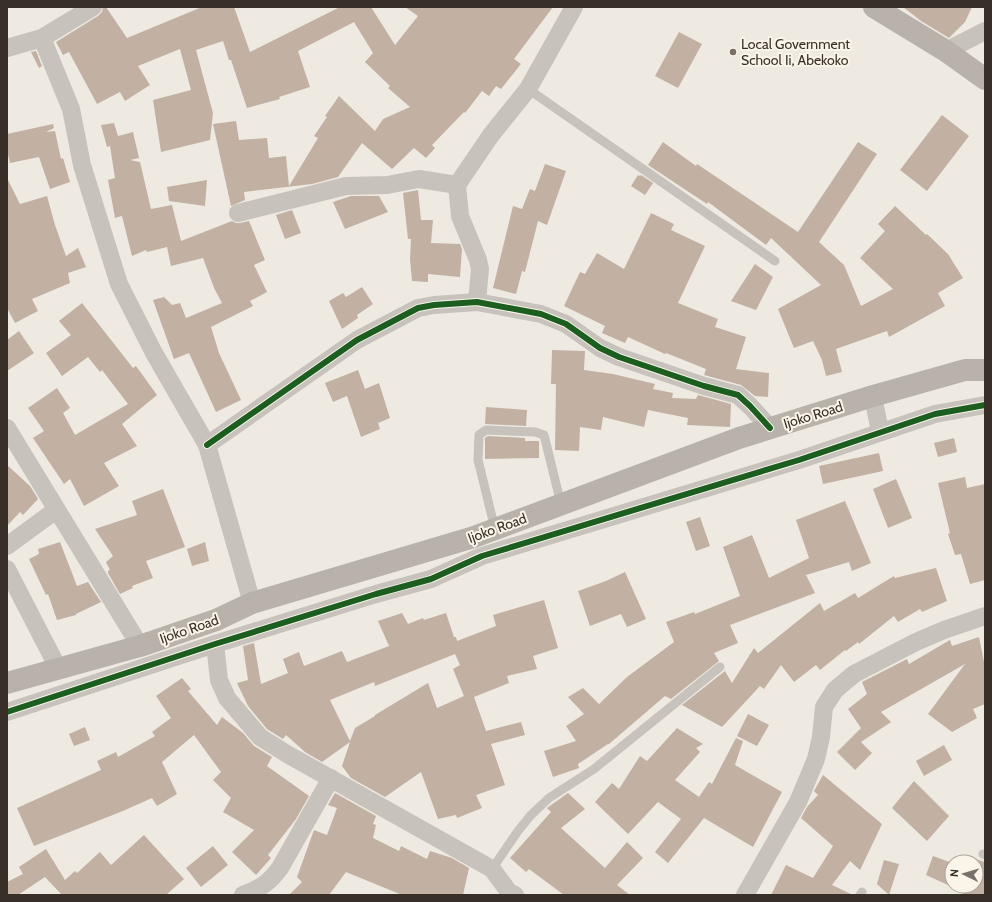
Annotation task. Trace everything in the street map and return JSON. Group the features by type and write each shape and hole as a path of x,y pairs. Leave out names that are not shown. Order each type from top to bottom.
{"main road":[{"path":"874,7 946,51 985,79"},
{"name":"Ijoko Road","path":"7,683 140,646 216,620 252,603 474,537 739,438 770,428 873,396 965,370 985,370"}],"street":[{"path":"7,48 42,38 93,7"},
{"path":"477,302 480,269 478,260 460,216 457,185 491,135 528,89 574,7"},
{"path":"946,51 985,31"},
{"path":"42,38 71,109 82,165 119,284 154,353 206,445 252,603"},
{"path":"238,213 346,186 387,185 419,178 457,185"},
{"path":"206,445 357,340 418,308 434,305 477,302 541,314 566,324 600,348 619,357 704,386 738,395 770,428"},
{"path":"873,396 880,432"},
{"path":"7,712 215,644 376,594 431,579 482,556 799,460 935,414 985,404"},
{"path":"7,428 140,646"},
{"path":"7,546 56,510"},
{"path":"7,569 58,668"},
{"path":"745,895 798,802 816,759 821,737 824,707 835,690 854,674 916,642 944,630 985,616"},
{"path":"215,644 219,680 227,698 260,736 287,754 492,869 510,894"},
{"path":"243,895 258,889 271,880 280,868 331,778"}],"lane":[{"path":"528,89 775,261"},
{"path":"495,529 478,460 479,435 486,430 535,432 544,435 561,504"},
{"path":"492,869 518,831 549,798 594,769 720,667"}],"building":[{"path":"103,7 106,7 127,38 202,7 234,7 250,52 340,7 371,7 395,45 418,16 405,7 553,7 514,59 521,64 501,89 496,86 489,96 482,91 465,113 464,112 432,145 435,148 426,158 414,148 392,169 362,143 338,177 312,184 244,192 245,200 231,206 213,124 236,121 239,140 267,138 269,158 286,156 289,186 318,138 314,136 327,117 325,116 339,96 375,131 383,119 410,107 388,88 390,86 365,62 373,53 354,22 298,51 310,87 279,97 280,99 247,108 223,41 196,50 213,113 210,140 161,152 153,100 191,90 180,49 138,66 150,85 125,101 120,92 97,104 69,52 63,55 56,42 98,16 102,12"},
{"path":"903,7 972,7 965,22 949,38 921,21"},
{"path":"679,32 702,44 678,88 655,76"},
{"path":"36,51 42,66 39,68 31,52"},
{"path":"942,115 969,136 927,191 900,170"},
{"path":"114,123 118,136 133,132 139,158 130,160 140,162 151,209 172,205 181,241 232,221 240,223 249,221 265,260 254,265 267,292 250,301 253,306 211,327 219,353 241,400 216,412 189,353 174,359 153,300 164,297 172,305 180,303 186,318 222,303 214,288 203,258 171,266 167,247 147,252 146,250 132,256 122,216 115,218 108,180 115,178 110,146 107,147 101,125"},
{"path":"53,124 54,128 46,132 55,131 61,159 63,158 70,182 50,189 39,157 10,163 7,150 7,134"},
{"path":"663,142 696,166 697,164 798,232 858,142 877,154 819,242 844,265 861,306 893,289 860,258 885,231 878,224 895,206 948,254 963,278 938,293 945,306 889,337 887,331 836,349 842,372 826,376 822,360 813,341 794,348 778,309 821,285 771,238 766,245 708,202 707,204 648,165"},
{"path":"545,164 566,171 547,225 538,221 525,272 522,271 516,294 493,288 513,206 522,209 530,189 535,191"},
{"path":"638,175 641,175 653,183 645,195 631,186"},
{"path":"7,178 20,204 47,196 66,256 78,248 86,267 68,273 70,283 32,299 38,311 15,323 7,308"},
{"path":"207,180 205,206 169,201 167,187"},
{"path":"418,190 421,220 433,220 431,243 460,244 462,249 460,277 428,274 428,282 412,281 410,259 411,239 408,239 403,193"},
{"path":"351,196 379,196 388,212 345,229 333,202"},
{"path":"292,210 301,233 285,239 276,215"},
{"path":"651,213 674,224 671,230 705,246 678,303 718,319 715,327 746,337 736,369 769,373 768,397 755,396 741,385 704,375 706,369 666,353 665,354 628,337 625,343 602,333 605,326 564,306 580,272 585,274 597,253 624,269"},
{"path":"755,264 773,277 756,310 731,301"},
{"path":"362,287 373,304 357,315 358,318 342,329 329,301 343,293 346,297"},
{"path":"82,303 133,368 136,366 157,395 122,424 137,446 104,463 119,486 84,506 70,479 64,484 33,438 44,431 28,408 57,388 70,408 63,413 75,435 128,404 102,370 100,372 88,357 62,376 46,353 71,335 59,321"},
{"path":"19,331 34,353 7,371 7,340"},
{"path":"552,350 585,351 584,370 613,374 655,384 653,389 673,393 672,398 696,399 698,395 731,404 730,427 687,425 688,418 648,410 644,427 603,417 601,430 580,427 579,451 555,450 556,384 551,384"},
{"path":"358,370 365,389 379,383 390,418 378,423 380,429 361,437 347,396 333,402 325,383"},
{"path":"486,407 527,410 526,426 485,424"},
{"path":"488,436 525,438 525,441 539,441 539,458 485,459 485,438"},
{"path":"954,438 957,452 938,457 934,443"},
{"path":"879,453 883,471 823,484 819,466"},
{"path":"7,465 30,486 38,499 23,515 20,512 7,526"},
{"path":"965,477 967,488 985,484 985,580 970,584 961,554 955,555 948,534 950,533 938,483"},
{"path":"896,479 912,518 888,528 873,489"},
{"path":"163,489 185,547 146,561 153,578 132,586 133,588 120,594 108,573 110,570 106,562 113,556 95,529 137,515 132,501"},
{"path":"845,501 871,563 852,571 849,562 806,575 815,593 730,625 738,643 714,653 719,661 671,699 665,696 609,744 578,764 579,768 553,777 544,751 576,741 566,726 584,714 568,697 583,688 599,704 627,677 674,642 666,622 694,612 695,614 740,596 723,547 752,535 769,578 809,558 796,520"},
{"path":"700,517 710,546 696,551 686,522"},
{"path":"60,542 77,586 88,582 101,602 76,615 57,620 48,594 46,595 29,559 39,554 38,549"},
{"path":"205,542 209,561 192,566 187,549"},
{"path":"936,568 947,601 922,612 920,609 898,622 894,616 859,644 858,642 846,651 845,650 820,670 816,665 794,682 781,665 764,689 760,686 722,727 682,705 725,671 732,683 754,648 758,653 820,603 824,611 855,593 858,598 894,576 895,578"},
{"path":"625,572 646,619 627,627 621,614 590,626 578,591 606,581"},
{"path":"544,600 558,648 533,656 537,669 507,676 509,683 474,697 486,731 521,722 525,735 491,744 505,785 476,795 482,808 457,818 456,815 438,819 421,772 385,797 351,778 342,766 350,742 322,762 305,752 286,735 283,739 267,729 248,706 237,683 248,680 243,646 254,643 261,684 288,673 283,659 299,652 304,666 342,651 347,662 389,646 378,621 402,613 408,624 423,618 424,620 446,613 454,637 456,637 457,641 496,626 493,615","holes":["455,654 460,665 453,669 464,696 437,708 428,683 355,728 350,741 330,700 374,682 375,686"]},
{"path":"979,637 985,667 985,704 973,709 977,718 952,732 928,714 965,664 881,712 891,722 861,742 872,753 855,770 837,752 861,728 848,709 867,694 862,682 907,659 909,664 950,640 952,646"},
{"path":"182,678 191,689 188,691 217,725 222,717 243,733 254,746 272,757 267,766 309,796 296,819 268,855 271,858 256,875 232,852 254,830 223,812 231,798 213,780 221,772 194,735 162,762 177,794 157,806 152,798 34,846 17,808 101,770 97,761 116,752 118,757 155,736 152,732 171,718 156,696"},
{"path":"748,714 769,725 757,746 737,736"},
{"path":"85,727 90,740 74,746 69,734"},
{"path":"677,728 703,744 696,748 700,752 675,780 699,797 709,782 712,784 736,738 743,741 735,765 782,792 753,847 704,818 668,863 655,852 681,819 658,802 628,834 595,802 612,783 619,789 640,756 647,761"},
{"path":"944,745 952,760 924,776 916,761"},
{"path":"823,775 882,824 860,870 850,861 832,885 853,895 771,895 786,865 813,878 833,846 801,818 807,807 818,795 814,791"},
{"path":"914,781 949,816 927,841 892,808"},
{"path":"335,793 376,816 373,824 376,825 373,838 399,851 401,846 427,859 430,851 452,858 469,868 463,895 402,895 346,872 329,895 289,895 302,882 297,877 314,830 327,835 337,808 328,805"},
{"path":"568,793 585,809 561,828 605,868 627,842 643,858 617,885 630,895 564,895 529,869 526,872 510,858 551,812 547,808"},
{"path":"144,835 184,879 166,895 62,895 45,877 18,895 7,895 7,882 23,874 19,867 46,849 65,880 75,871 77,873 100,852 111,865"},
{"path":"213,846 228,865 201,887 186,868"},
{"path":"933,856 944,860 944,883 926,875"},
{"path":"884,860 899,864 889,895 877,884"},
{"path":"985,862 985,895 962,895 984,894"}],"cycle path":[{"path":"207,445 357,340 418,308 434,305 477,302 541,314 566,324 600,348 619,357 704,386 738,395 770,428"},
{"path":"7,712 215,644 376,594 431,579 482,556 799,460 935,414 985,405"}],"place":[{"name":"Local Government School Ii, Abekoko","path":"733,52"}]}
